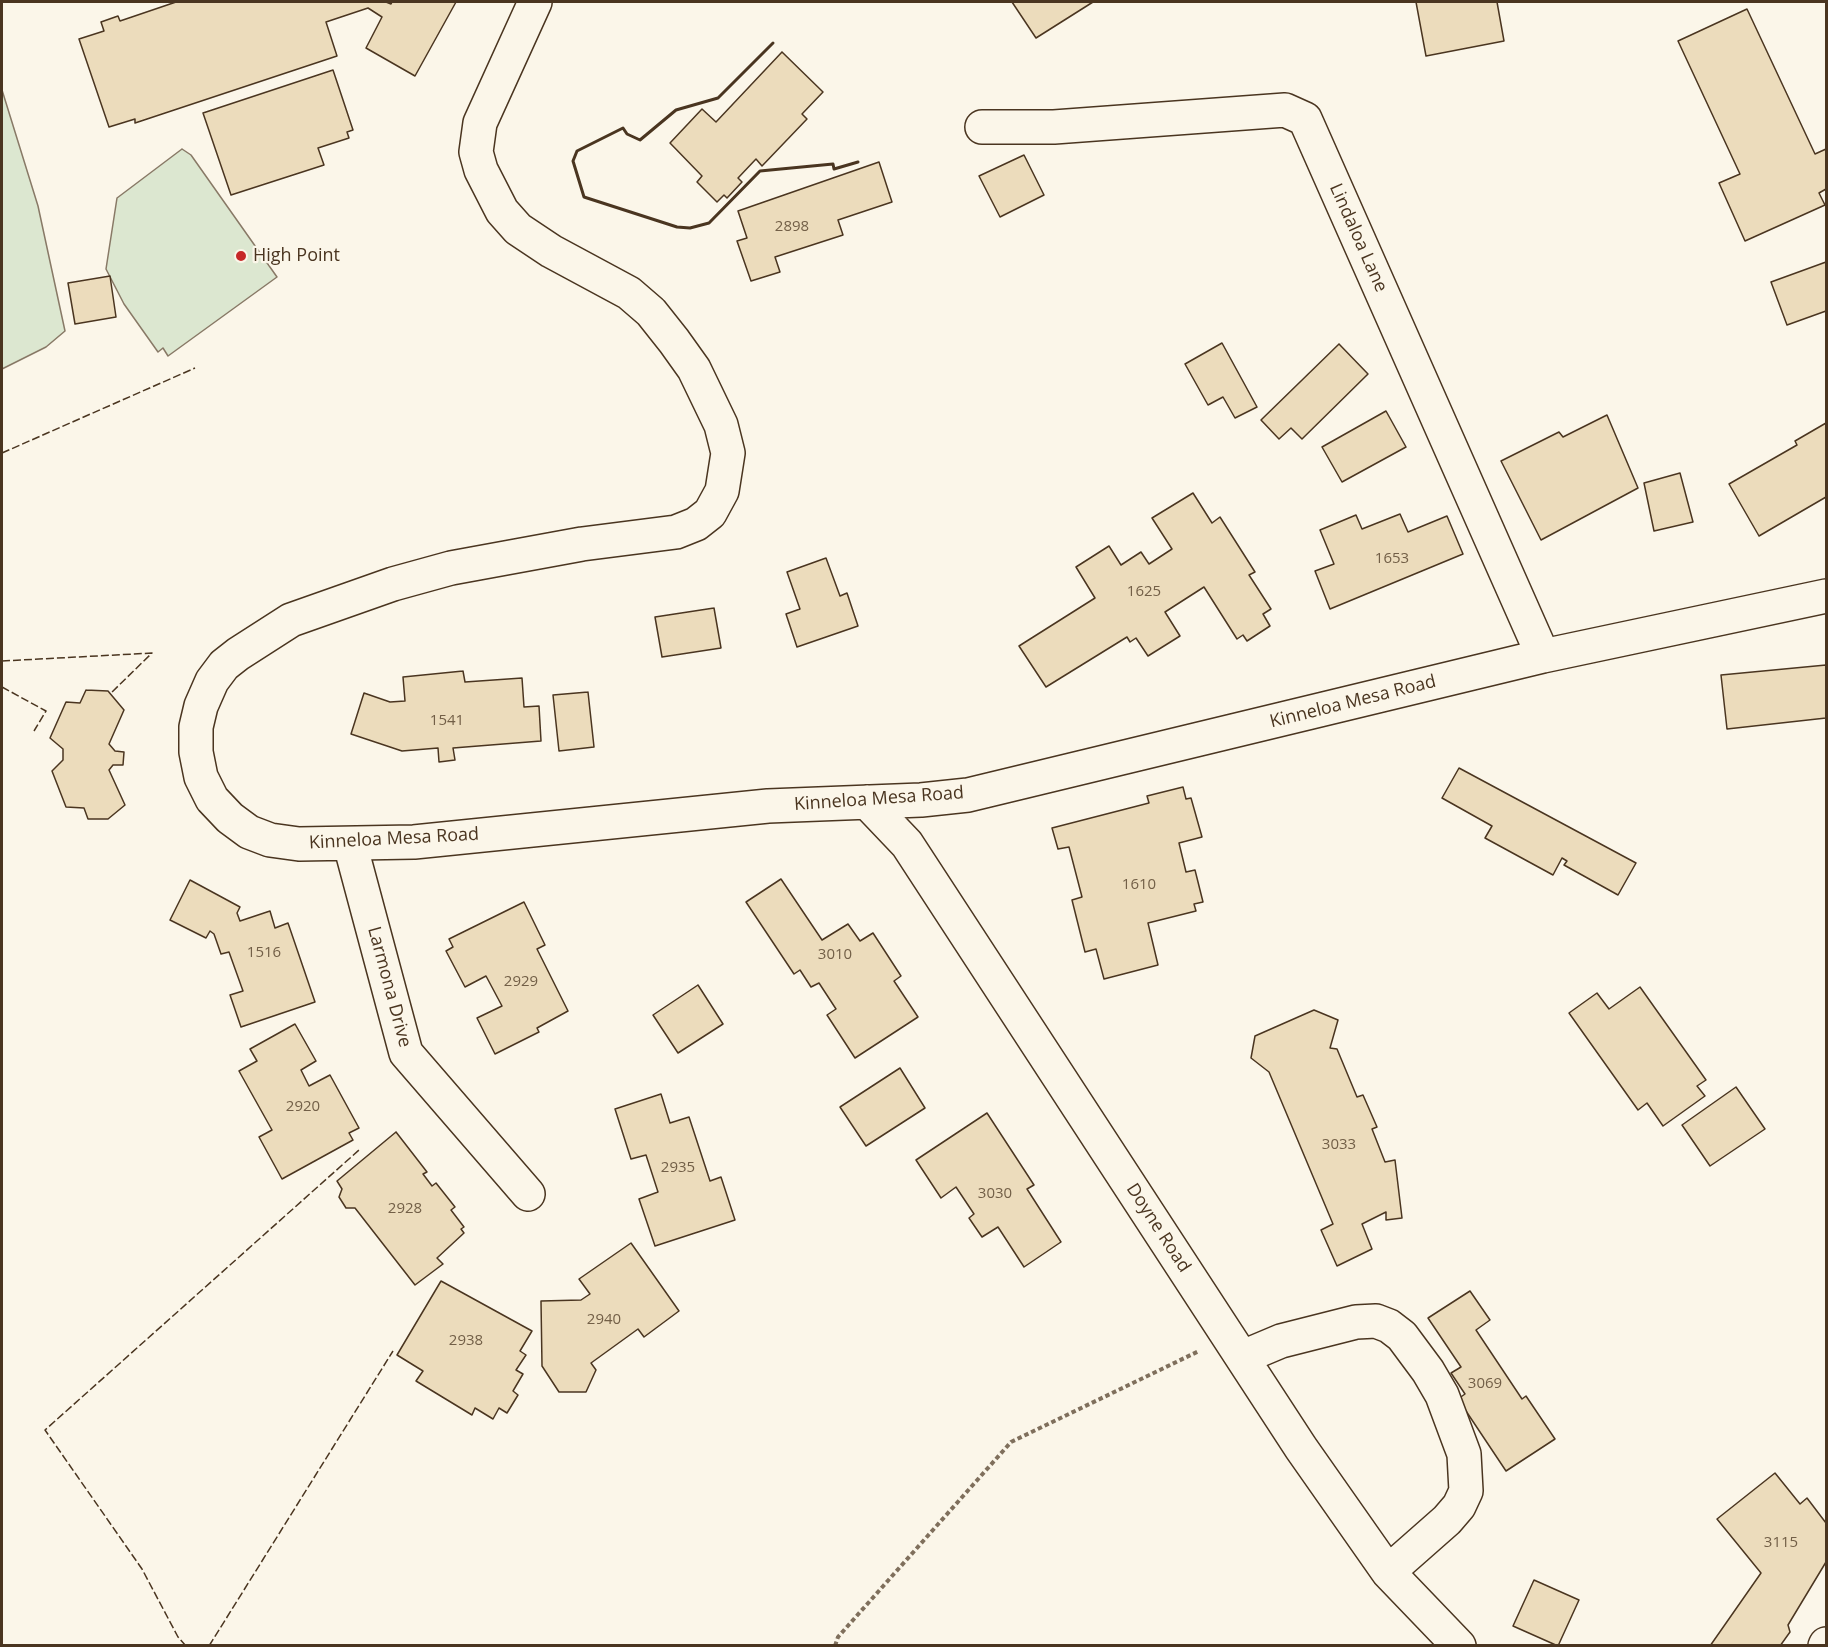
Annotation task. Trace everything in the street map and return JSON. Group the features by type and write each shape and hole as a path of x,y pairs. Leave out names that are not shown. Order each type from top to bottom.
{"street":[{"name":"Kinneloa Mesa Road","path":"535,2 480,123 476,152 481,170 502,211 518,229 551,251 629,293 651,312 694,369 721,425 728,453 722,491 710,513 696,524 676,532 571,546 451,568 393,584 291,620 261,638 225,665 212,681 201,706 196,727 196,752 201,777 213,798 230,818 249,832 270,840 299,844 414,842 768,806 921,800 968,795 1543,656 1827,596"},
{"name":"Lindaloa Lane","path":"982,127 1054,127 1285,110 1305,119 1543,656"},
{"name":"Doyne Road","path":"867,802 907,844 1301,1448 1388,1572 1460,1646"},
{"name":"Larmona Drive","path":"350,844 406,1053 528,1194"},
{"path":"1236,1347 1356,1322 1376,1321 1389,1326 1402,1336 1428,1371 1442,1395 1464,1454 1466,1491 1459,1506 1447,1520 1388,1572"}],"path":[{"path":"835,1646 838,1637 1011,1442 1236,1347"}],"green space":[{"path":"2,90 38,206 65,331 46,347 2,369"},
{"path":"182,149 191,155 277,277 168,356 163,348 158,352 124,304 106,269 117,198"}],"building":[{"path":"176,2 386,2 391,4 392,2 456,2 415,76 366,48 382,17 368,8 326,22 337,56 135,123 135,119 109,127 79,39 104,31 101,22 118,16 120,21"},
{"path":"1012,2 1093,2 1036,38"},
{"path":"1416,2 1497,2 1504,41 1426,56"},
{"path":"1747,9 1815,154 1826,149 1826,189 1819,193 1825,205 1745,241 1719,183 1740,174 1678,41"},
{"path":"782,52 823,92 802,114 807,119 762,166 756,159 738,178 742,182 727,198 724,195 717,202 697,182 702,176 670,143 702,109 716,122"},
{"path":"333,70 353,130 347,132 349,138 318,148 324,165 231,195 203,113"},
{"path":"1024,155 1044,195 1000,217 979,176"},
{"path":"879,162 892,202 838,220 843,235 775,257 780,272 751,281 737,241 747,238 738,211"},
{"path":"1826,262 1826,311 1787,325 1771,282"},
{"path":"110,276 116,317 75,324 68,283"},
{"path":"1222,343 1257,407 1235,418 1223,397 1208,405 1185,364"},
{"path":"1339,344 1368,374 1302,439 1291,428 1279,439 1261,420"},
{"path":"1386,411 1406,447 1342,482 1322,447"},
{"path":"1607,415 1638,488 1541,540 1501,461 1559,432 1563,437"},
{"path":"1826,423 1826,497 1759,536 1729,484 1797,445 1795,441"},
{"path":"1680,473 1693,522 1654,531 1644,483"},
{"path":"1193,493 1212,523 1220,517 1255,572 1249,575 1271,609 1263,614 1270,626 1247,641 1243,635 1237,639 1204,587 1165,612 1180,636 1148,656 1136,638 1130,642 1127,637 1046,687 1019,646 1095,598 1076,567 1109,546 1121,565 1141,552 1149,564 1172,549 1152,518"},
{"path":"1400,514 1408,532 1447,516 1463,554 1330,609 1315,571 1334,564 1320,530 1356,515 1362,529"},
{"path":"826,558 840,596 847,593 858,626 797,647 786,614 800,609 787,572"},
{"path":"714,608 721,648 662,657 655,617"},
{"path":"1826,665 1826,718 1727,729 1721,675"},
{"path":"463,671 465,682 522,678 524,707 539,706 541,741 453,748 455,760 439,762 438,748 402,751 351,734 364,693 390,702 405,701 403,677"},
{"path":"86,690 108,691 124,710 109,744 115,751 124,752 123,765 113,765 109,770 125,805 108,819 88,819 84,808 66,807 52,771 63,760 63,749 50,738 66,702 80,703"},
{"path":"588,692 594,747 559,751 553,695"},
{"path":"1459,768 1636,863 1618,895 1564,865 1567,861 1562,858 1553,875 1485,838 1492,826 1442,798"},
{"path":"1183,787 1186,799 1191,798 1202,837 1179,843 1186,872 1195,870 1203,902 1194,904 1196,911 1148,923 1158,965 1104,979 1096,949 1085,952 1072,900 1082,897 1069,847 1058,849 1052,828 1149,803 1147,796"},
{"path":"781,879 822,940 848,924 860,941 873,933 901,976 894,981 918,1017 855,1058 827,1015 836,1009 819,983 811,987 800,970 794,974 746,902"},
{"path":"190,880 240,907 237,913 240,921 270,911 275,928 288,923 315,1002 241,1027 230,995 243,991 229,952 221,954 214,934 210,931 206,938 170,920"},
{"path":"524,902 545,945 537,949 568,1011 537,1028 539,1032 495,1054 477,1018 502,1006 486,976 465,987 446,951 453,947 449,939"},
{"path":"698,985 723,1024 678,1053 653,1015"},
{"path":"1640,987 1706,1080 1697,1086 1705,1096 1663,1126 1647,1103 1638,1110 1569,1013 1597,993 1609,1009"},
{"path":"1314,1010 1338,1020 1330,1048 1337,1049 1357,1097 1363,1095 1377,1127 1372,1129 1385,1162 1395,1160 1402,1218 1386,1220 1386,1212 1362,1224 1372,1249 1337,1266 1321,1230 1333,1224 1269,1072 1251,1058 1255,1036"},
{"path":"295,1024 316,1061 301,1070 309,1086 330,1075 359,1128 349,1133 353,1140 282,1179 259,1137 272,1130 239,1071 257,1061 250,1049"},
{"path":"900,1068 925,1108 866,1146 840,1107"},
{"path":"1736,1087 1765,1129 1710,1166 1682,1125"},
{"path":"661,1094 670,1123 689,1117 710,1181 721,1177 735,1220 655,1246 639,1199 658,1192 646,1155 631,1159 615,1109"},
{"path":"987,1113 1034,1185 1027,1189 1061,1242 1024,1267 998,1227 982,1237 969,1218 974,1214 956,1187 941,1198 916,1160"},
{"path":"396,1132 427,1172 423,1174 432,1186 436,1183 455,1207 451,1210 464,1227 461,1229 464,1233 437,1258 443,1264 415,1285 355,1208 346,1208 339,1197 342,1189 337,1181"},
{"path":"631,1243 679,1311 644,1337 638,1329 591,1363 596,1370 586,1392 559,1392 542,1366 541,1301 581,1300 590,1294 579,1279"},
{"path":"441,1281 532,1331 520,1351 526,1355 516,1370 523,1374 513,1391 518,1395 507,1413 499,1408 493,1419 475,1408 472,1415 416,1381 423,1371 397,1355"},
{"path":"1470,1291 1490,1320 1476,1330 1522,1399 1526,1396 1555,1439 1506,1471 1458,1399 1465,1394 1451,1373 1461,1367 1428,1318"},
{"path":"1775,1473 1800,1504 1807,1498 1826,1523 1826,1562 1788,1625 1790,1632 1780,1646 1710,1646 1761,1573 1717,1519"},
{"path":"1534,1580 1579,1600 1558,1646 1513,1626"}],"fence":[{"path":"2,453 195,368"},
{"path":"2,661 152,653 110,694"},
{"path":"2,687 46,711 34,731"},
{"path":"186,1646 178,1637 142,1569 45,1430 359,1150"},
{"path":"209,1646 393,1351"}],"wall":[{"path":"773,43 718,98 676,110 640,140 627,134 623,128 577,151 573,161 584,197 677,227 690,228 709,223 760,171 833,164 834,169 858,162"}],"place":[{"name":"High Point","path":"241,256"}]}
